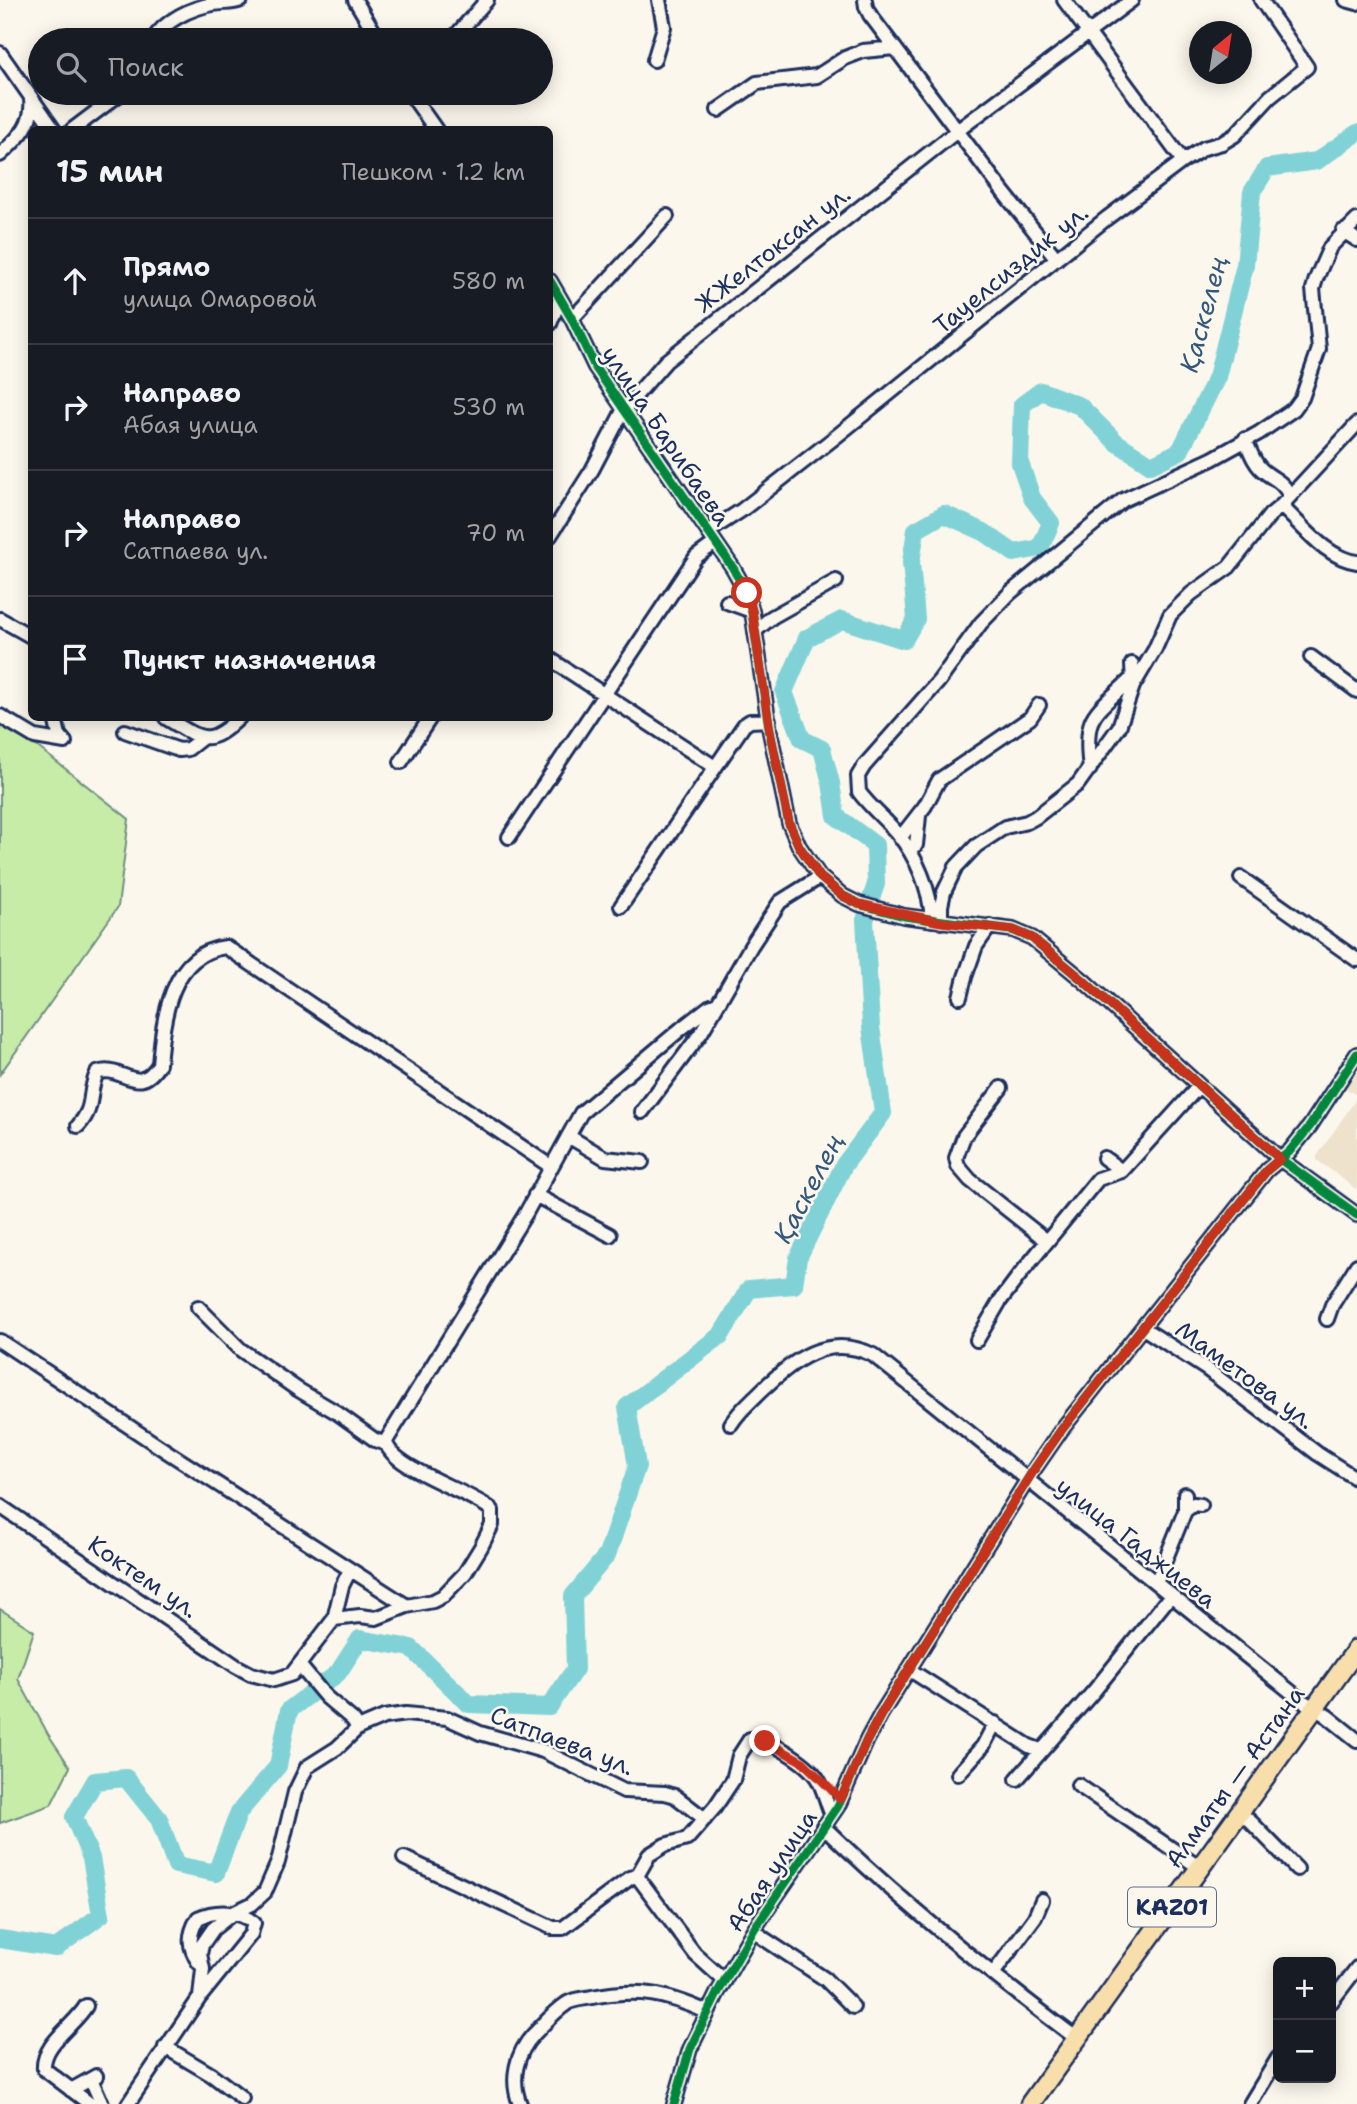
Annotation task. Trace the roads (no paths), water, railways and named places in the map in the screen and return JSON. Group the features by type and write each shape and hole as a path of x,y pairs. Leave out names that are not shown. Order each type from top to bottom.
{"highway":[{"name":"Алматы — Астана","path":"1030,2104 1357,1649"}],"street":[{"path":"164,28 188,10 241,0"},
{"path":"355,0 372,28"},
{"path":"462,28 487,0"},
{"path":"654,60 664,27 659,0"},
{"path":"865,0 870,15 1057,259"},
{"path":"1064,0 1183,161"},
{"name":"ЖЖелтоксан ул.","path":"553,531 592,470 624,409 666,361 957,131 1132,0"},
{"name":"Тауелсиздик ул.","path":"509,837 603,694 712,537 742,510 1183,161 1203,148 1222,143 1235,135 1270,96 1307,67 1261,0"},
{"path":"1346,0 1357,3"},
{"path":"718,110 757,83 817,76 845,58 863,51 895,48"},
{"path":"0,53 28,95"},
{"path":"0,155 21,136 31,120 31,105"},
{"path":"35,105 51,126"},
{"path":"77,126 105,105"},
{"path":"418,105 433,126"},
{"path":"572,319 667,216"},
{"path":"937,921 917,864 901,838 859,792 858,776 939,681 981,623 1010,593 1122,500 1202,464 1294,409 1302,398 1319,349 1313,289 1316,279 1330,247 1357,220"},
{"path":"1343,232 1357,240"},
{"name":"улица Барибаева","path":"553,286 595,367 712,537 747,593 779,782 789,823 799,846 820,877 843,896 859,904 937,921 1013,930 1037,943 1280,1159 1357,1215"},
{"path":"553,316 560,299"},
{"path":"1090,769 1090,720 1132,683 1155,649 1170,615 1181,602 1229,567 1270,515 1357,424"},
{"path":"1245,439 1254,460 1264,473 1278,479 1286,501 1325,547 1343,560 1357,562"},
{"path":"755,631 772,617 836,581"},
{"path":"727,602 752,611"},
{"path":"0,619 28,635"},
{"path":"1311,657 1357,691"},
{"path":"553,661 715,767"},
{"path":"937,921 949,878 969,852 1005,827 1036,817 1078,783 1090,769 1119,727 1132,683 1132,664"},
{"path":"901,838 939,780 1030,719 1039,705"},
{"path":"0,716 35,737 65,742 59,735 56,721"},
{"path":"621,906 744,725 750,721 769,720"},
{"path":"171,721 202,738 225,731 236,721"},
{"path":"401,762 428,721"},
{"path":"125,731 179,750 188,749 202,738"},
{"path":"916,845 917,819 920,812"},
{"path":"642,1112 701,1033 780,902 820,877"},
{"path":"1241,878 1357,960"},
{"path":"960,997 976,946 990,926"},
{"path":"78,1126 90,1107 97,1073 109,1070 132,1080 140,1080 156,1069 167,1007 174,986 184,970 205,951 226,947 550,1166"},
{"path":"386,1444 588,1106 682,1028 709,1007 718,1004"},
{"name":"Абая улица","path":"674,2104 690,2049 707,2012 754,1929 832,1815 867,1740 1027,1481 1062,1429 1267,1170 1289,1152 1310,1126 1356,1058"},
{"path":"977,1340 1000,1301 1098,1179 1122,1171 1199,1086"},
{"path":"1001,1088 964,1136 956,1158 958,1166 970,1180 1047,1241"},
{"path":"568,1136 605,1158 642,1162"},
{"path":"1104,1158 1122,1171"},
{"path":"535,1195 610,1235"},
{"path":"1328,1319 1332,1305 1357,1265"},
{"path":"198,1307 241,1350 375,1440 386,1444 390,1451 407,1465 486,1504 492,1510 494,1517 481,1547 452,1589 433,1601 407,1606 376,1618 360,1616 334,1619"},
{"name":"Маметова ул.","path":"1143,1328 1192,1359 1318,1454 1357,1479"},
{"path":"0,1341 407,1606"},
{"name":"улица Гаджиева","path":"731,1424 773,1379 797,1360 830,1347 851,1348 873,1355 1027,1481 1314,1709 1357,1740"},
{"path":"1156,1583 1185,1511 1185,1494"},
{"path":"1185,1511 1194,1504 1201,1505"},
{"name":"Коктем ул.","path":"0,1506 236,1666 264,1678 284,1678 300,1667"},
{"path":"200,1997 202,1945 213,1929 233,1913 252,1905 265,1892 278,1862 295,1792 307,1767 337,1748 356,1724 326,1697 300,1667 334,1619 342,1586 350,1570"},
{"path":"1017,1779 1094,1691 1171,1595"},
{"path":"910,1670 1040,1751"},
{"name":"Сатпаева ул.","path":"356,1724 370,1716 406,1714 454,1721 480,1733 543,1751 624,1791 675,1796 705,1819"},
{"path":"958,1774 983,1746 995,1723"},
{"path":"637,1877 643,1863 654,1850 687,1839 705,1819 733,1780 739,1756 750,1739 765,1741 803,1762 841,1799"},
{"path":"818,1779 832,1815"},
{"path":"1078,1785 1200,1868"},
{"path":"1239,1812 1297,1869"},
{"path":"823,1826 928,1920 1076,2038"},
{"path":"404,1858 553,1928 563,1928 630,1878 637,1877"},
{"path":"637,1877 695,1954 725,1981"},
{"path":"993,1974 1035,1917 1042,1900"},
{"path":"128,2104 200,1997 254,1928 252,1920 233,1913 209,1914 198,1918 189,1936 202,1966"},
{"path":"754,1929 825,1979 853,2007"},
{"path":"1336,1996 1357,1968"},
{"path":"520,2104 515,2093 514,2077 519,2057 532,2036 568,2002 608,1994 649,1992 679,2000 707,2012"},
{"path":"86,2006 53,2044 43,2062 44,2069 51,2077 90,2104"},
{"path":"165,2047 242,2098"},
{"path":"1250,2104 1273,2066"},
{"path":"71,2090 93,2078 102,2104"}],"waterway":[{"name":"Қаскелең","path":"872,896 876,884 875,845 836,816 822,749 802,739 784,692 807,638 842,620 904,640 916,619 911,562 916,530 944,514 984,532 1014,553 1040,548 1051,523 1032,498 1020,463 1022,405 1041,391 1080,406 1116,442 1151,465 1180,451 1217,377 1245,265 1252,192 1267,168 1317,161 1357,133"},
{"name":"Қаскелең","path":"0,1939 56,1948 101,1915 91,1858 74,1817 95,1781 126,1778 159,1819 176,1865 216,1873 239,1812 278,1766 289,1710 338,1673 360,1639 411,1648 469,1704 549,1707 575,1669 573,1596 607,1555 637,1466 627,1407 721,1335 749,1289 794,1285 798,1258 844,1165 883,1113 871,1027 865,920 868,912"}]}
